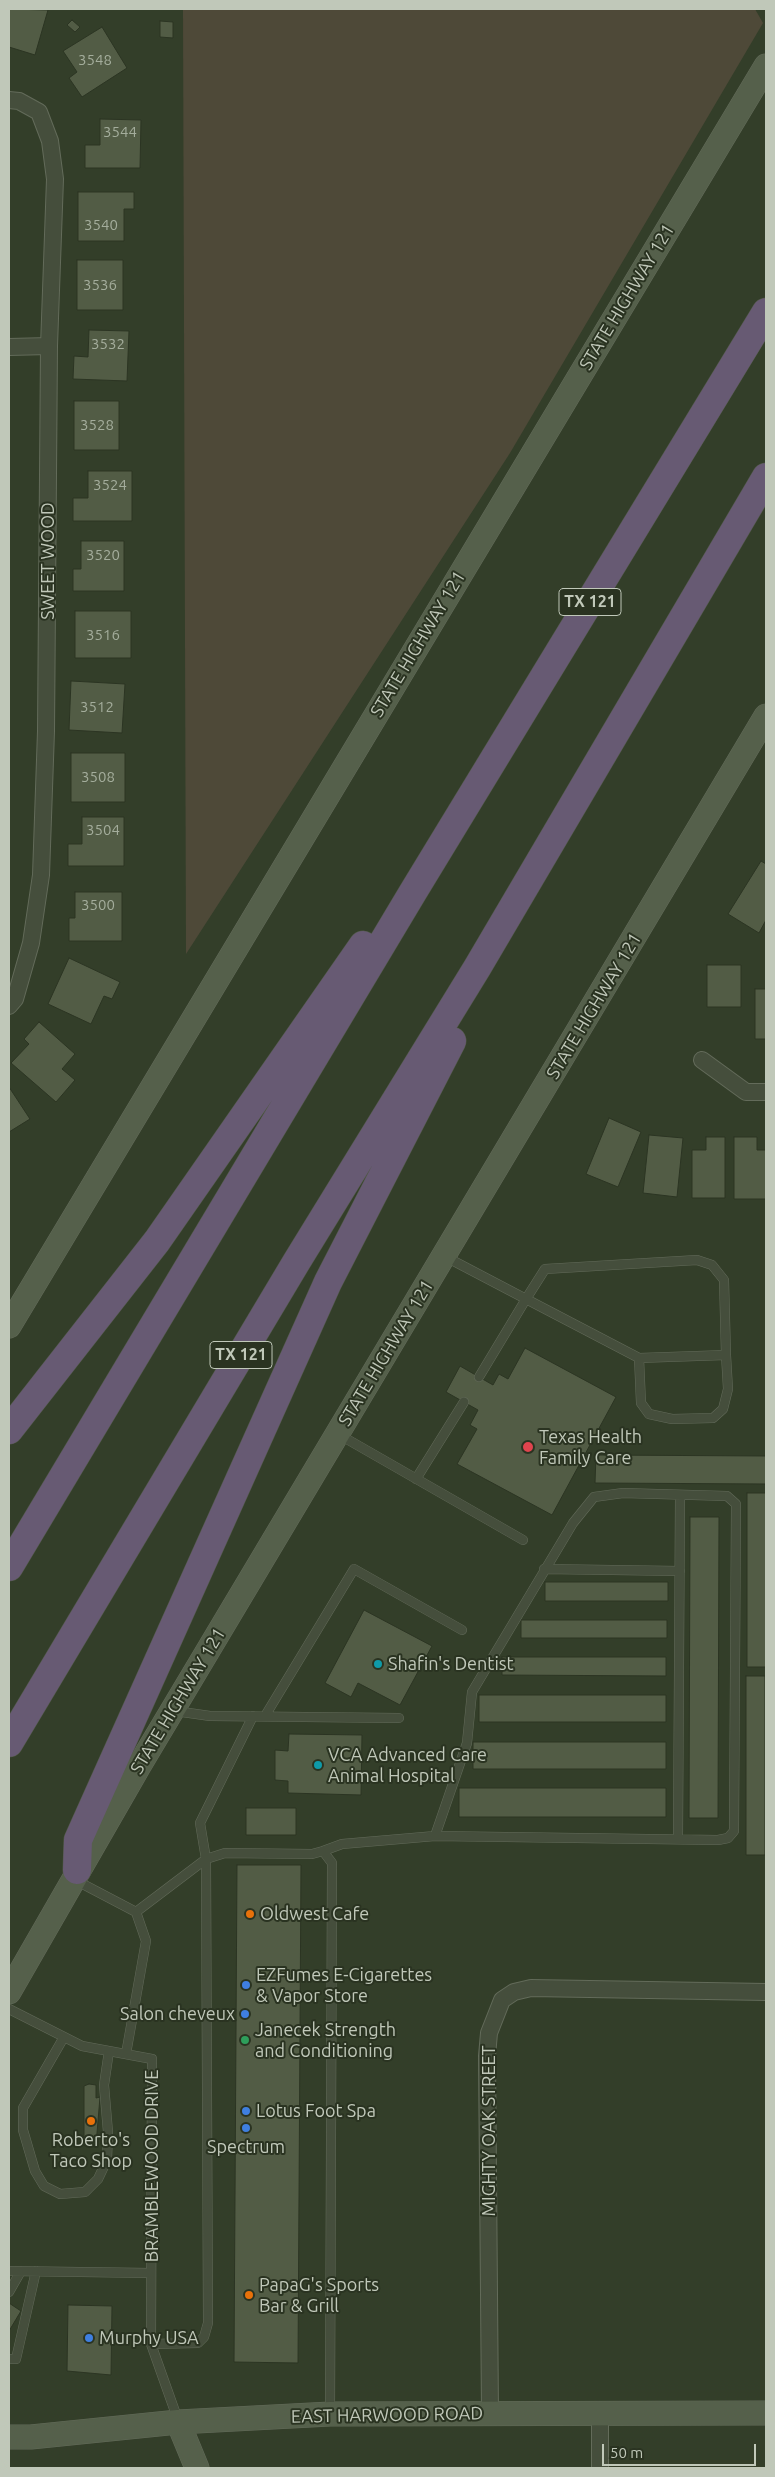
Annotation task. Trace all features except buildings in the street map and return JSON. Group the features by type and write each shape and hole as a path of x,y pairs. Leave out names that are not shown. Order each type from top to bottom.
{"highway":[{"name":"TX 121","path":"9,1567 413,892 766,312"},
{"name":"TX 121","path":"9,1743 297,1262 477,968 766,477"},
{"path":"9,1430 158,1241 359,949 413,892"},
{"path":"75,1874 78,1840 328,1282 451,1043 477,968"}],"main road":[{"name":"STATE HIGHWAY 121","path":"9,1326 766,66"},
{"name":"STATE HIGHWAY 121","path":"9,1992 75,1874 172,1710 766,716"},
{"name":"EAST HARWOOD ROAD","path":"9,2438 31,2438 178,2422 330,2414 766,2413"},
{"path":"178,2422 197,2468"}],"street":[{"name":"SWEET WOOD","path":"9,100 18,101 39,112 50,141 55,178 49,346 46,731 41,875 31,943 15,999 9,1006"},
{"path":"9,348 49,346"},
{"path":"702,1060 746,1092 766,1092"},
{"name":"MIGHTY OAK STREET","path":"490,2413 487,2056 489,2033 502,2000 514,1992 531,1988 766,1992"},
{"path":"600,2412 600,2468"}],"lane":[{"path":"444,1256 639,1358 726,1355"},
{"path":"479,1377 545,1269 697,1260 712,1265 724,1280 728,1389 723,1409 713,1418 672,1419 649,1414 641,1403 639,1358"},
{"path":"416,1479 464,1402"},
{"path":"338,1434 523,1540"},
{"path":"136,1912 206,1859 224,1852 312,1854 342,1844 434,1836 718,1840 728,1838 734,1831 736,1504 727,1496 623,1493 594,1497 573,1523 544,1569 472,1692 467,1743 434,1836"},
{"path":"678,1839 680,1495"},
{"path":"265,1716 354,1569 462,1630"},
{"path":"544,1569 680,1571"},
{"path":"172,1710 210,1716 399,1718"},
{"path":"152,2344 198,2343 204,2337 208,2323 206,1859 200,1822 253,1716"},
{"path":"323,1851 332,1863 330,2414"},
{"path":"75,1874 136,1912 146,1941 126,2054"},
{"name":"BRAMBLEWOOD DRIVE","path":"9,2009 82,2046 152,2059 152,2344 178,2422"},
{"path":"64,2037 23,2108 23,2130 35,2171 44,2186 60,2194 85,2192 98,2179 107,2160 108,2132 104,2085 109,2051"},
{"path":"9,2271 151,2273"},
{"path":"9,2292 21,2271"},
{"path":"9,2359 16,2359 36,2271"}],"shaded area":[{"path":"183,9 755,9 763,23 510,453 186,954"}],"place":[{"name":"Texas Health Family Care","path":"528,1447"},
{"name":"Shafin's Dentist","path":"378,1664"},
{"name":"VCA Advanced Care Animal Hospital","path":"318,1765"},
{"name":"Oldwest Cafe","path":"250,1914"},
{"name":"EZFumes E-Cigarettes & Vapor Store","path":"246,1985"},
{"name":"Salon cheveux","path":"245,2014"},
{"name":"Janecek Strength and Conditioning","path":"245,2040"},
{"name":"Lotus Foot Spa","path":"246,2111"},
{"name":"Roberto's Taco Shop","path":"91,2121"},
{"name":"Spectrum","path":"246,2128"},
{"name":"PapaG's Sports Bar & Grill","path":"249,2295"},
{"name":"Murphy USA","path":"89,2338"}]}
